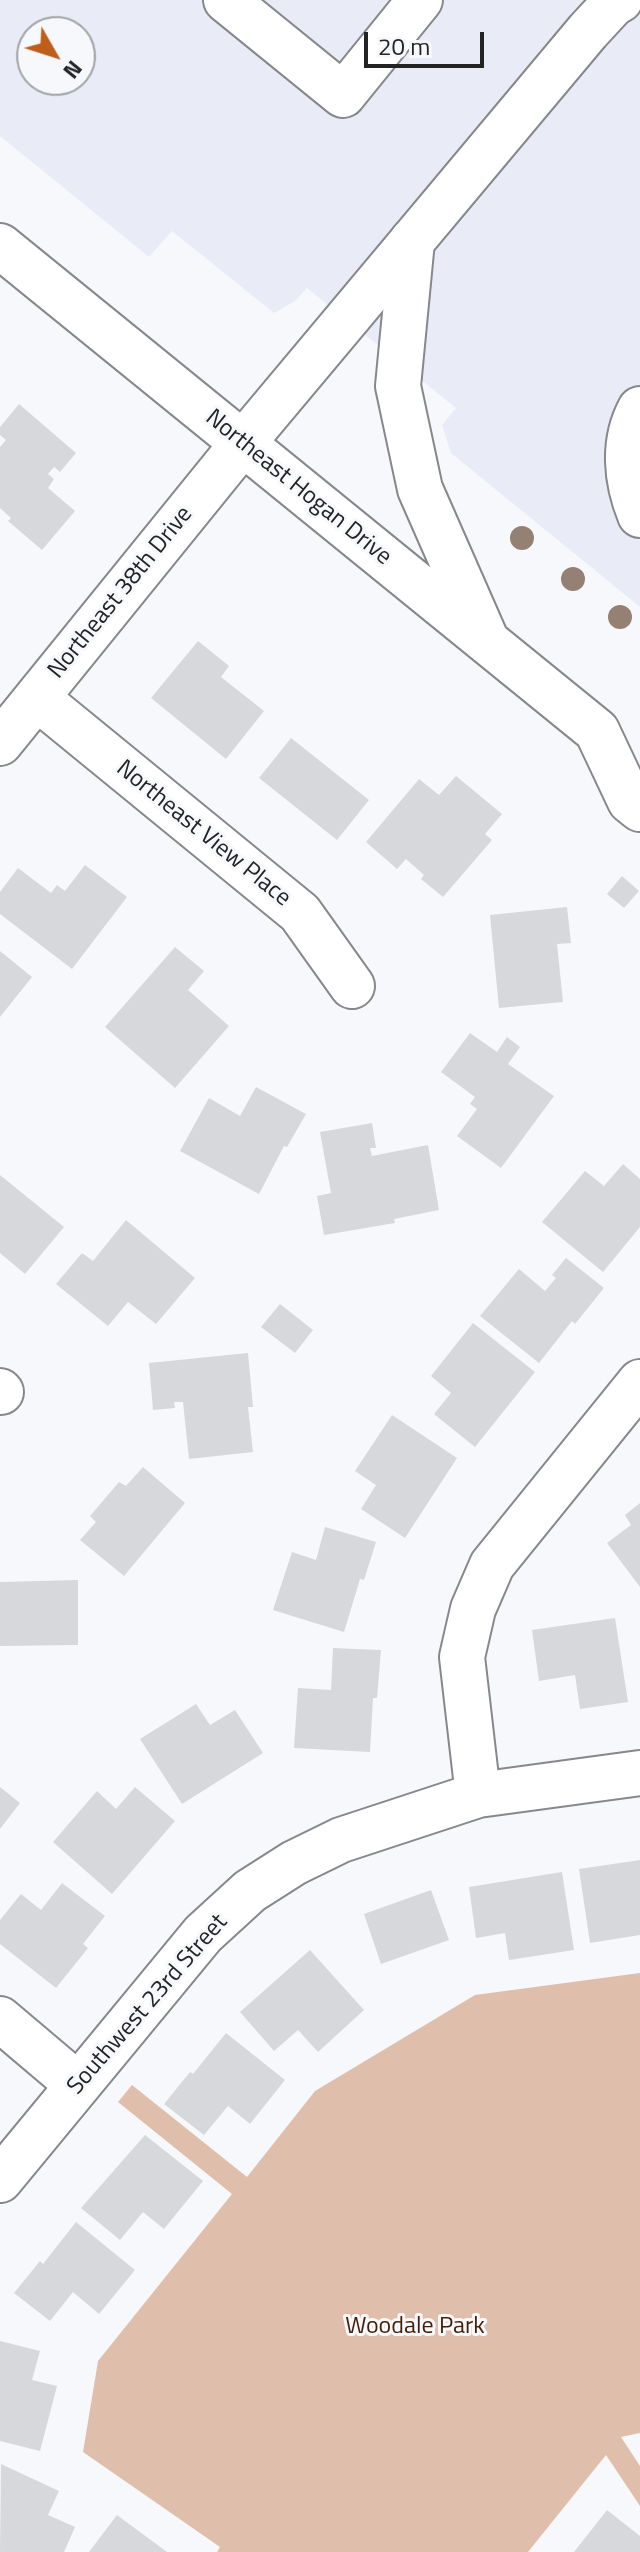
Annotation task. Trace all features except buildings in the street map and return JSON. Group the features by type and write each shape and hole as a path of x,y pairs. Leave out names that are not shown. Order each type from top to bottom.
{"main road":[{"path":"226,0 343,95 420,0"},
{"name":"Northeast 38th Drive","path":"0,743 243,443 608,3"},
{"path":"412,241 398,386 420,489 488,642"},
{"name":"Northeast Hogan Drive","path":"0,246 597,731 630,801 640,809"},
{"path":"638,416 627,455 631,493 640,515"},
{"name":"Northeast View Place","path":"37,698 300,913 352,986"},
{"name":"Northeast Hogan Drive","path":"597,731 640,741"},
{"path":"478,1795 462,1657 473,1609 492,1565 640,1382"},
{"name":"Southwest 23rd Street","path":"0,2180 203,1934 250,1891 294,1863 341,1840 478,1795 640,1773"},
{"path":"0,2019 78,2085"}],"shaded area":[{"path":"0,0 640,0 640,607 451,453 442,425 456,408 307,288 295,301 274,313 172,231 149,257 0,136"}],"green space":[{"name":"Woodale Park","path":"640,1973 640,2433 621,2437 640,2466 640,2506 606,2455 528,2552 217,2552 220,2547 83,2452 98,2361 232,2194 118,2102 132,2085 247,2177 315,2091 475,1995"}]}
